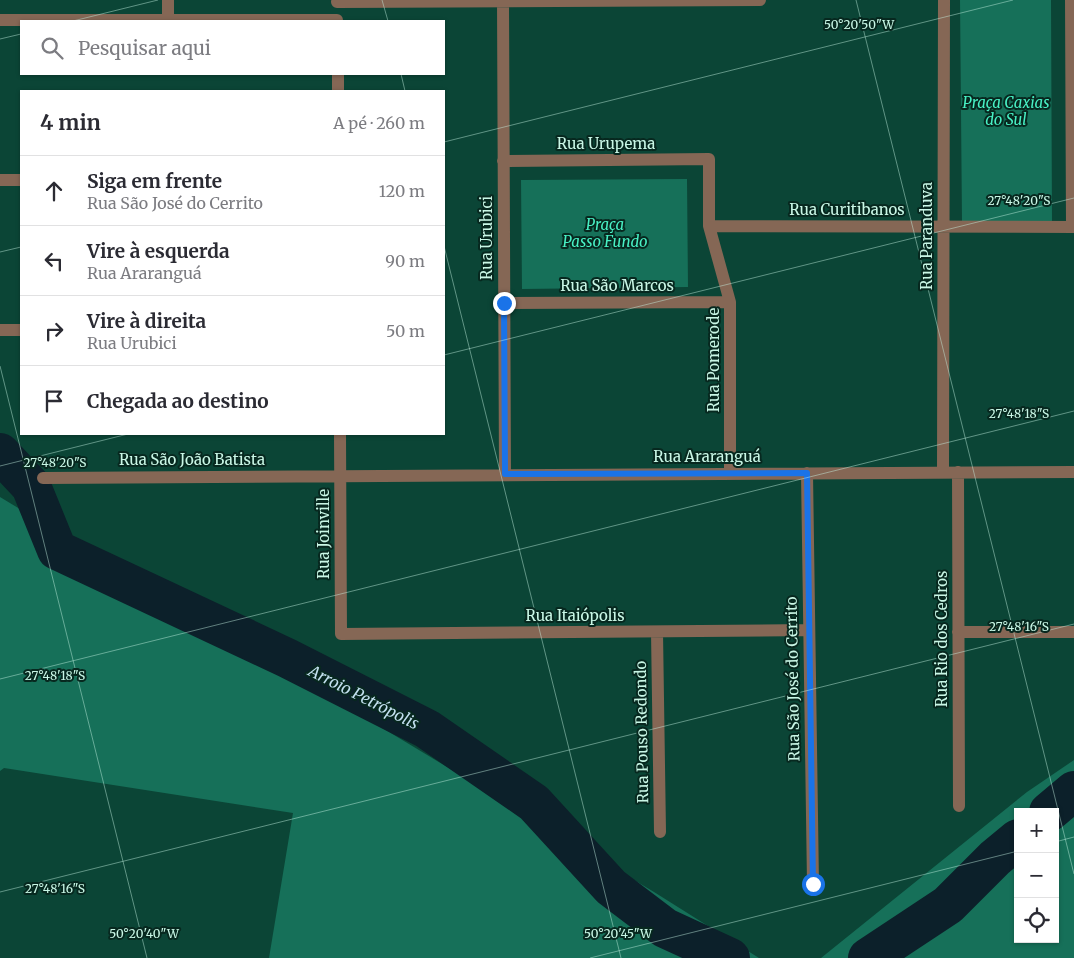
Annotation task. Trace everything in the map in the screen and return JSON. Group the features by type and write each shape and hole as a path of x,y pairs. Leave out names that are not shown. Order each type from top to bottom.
{"street":[{"path":"0,20 168,20 168,0"},
{"path":"338,20 337,1 760,0"},
{"name":"Rua Paranduva","path":"943,472 944,0"},
{"path":"1071,0 1073,227"},
{"name":"Rua Urubici","path":"503,1 505,474"},
{"path":"338,75 338,90"},
{"name":"Rua Urupema","path":"503,161 709,159"},
{"name":"Rua Pomerode","path":"709,159 710,226 730,302 730,473"},
{"path":"0,180 20,180"},
{"name":"Rua Curitibanos","path":"710,226 1073,227"},
{"name":"Rua São Marcos","path":"504,303 730,302"},
{"path":"0,330 20,330"},
{"name":"Rua Joinville","path":"340,435 341,634"},
{"name":"Rua Rio dos Cedros","path":"958,472 959,806"},
{"name":"Rua Araranguá","path":"340,475 1074,472"},
{"name":"Rua São José do Cerrito","path":"807,473 813,884"},
{"name":"Rua São João Batista","path":"43,478 340,475"},
{"name":"Rua Itaiópolis","path":"341,634 809,630"},
{"name":"Rua Pouso Redondo","path":"657,632 660,832"},
{"path":"958,632 1074,632"}],"green space":[{"name":"Praça Caxias do Sul","path":"960,0 1051,0 1052,223 962,224"},
{"name":"Praça Passo Fundo","path":"687,179 688,287 522,289 521,180"},
{"path":"0,497 654,892 759,958 269,958 293,813 4,768 0,771"},
{"path":"1074,760 1074,958 821,958 1027,792"}],"waterway":[{"name":"Arroio Petrópolis","path":"0,453 31,486 57,550 287,658 427,729 534,803 611,887 665,928 730,958"},
{"name":"Arroio Petrópolis","path":"1054,808 1074,791"},
{"name":"Arroio Petrópolis","path":"868,958 948,905 995,858 1014,842"}],"route":[{"path":"504,303 505,474 807,473 813,884"}]}
